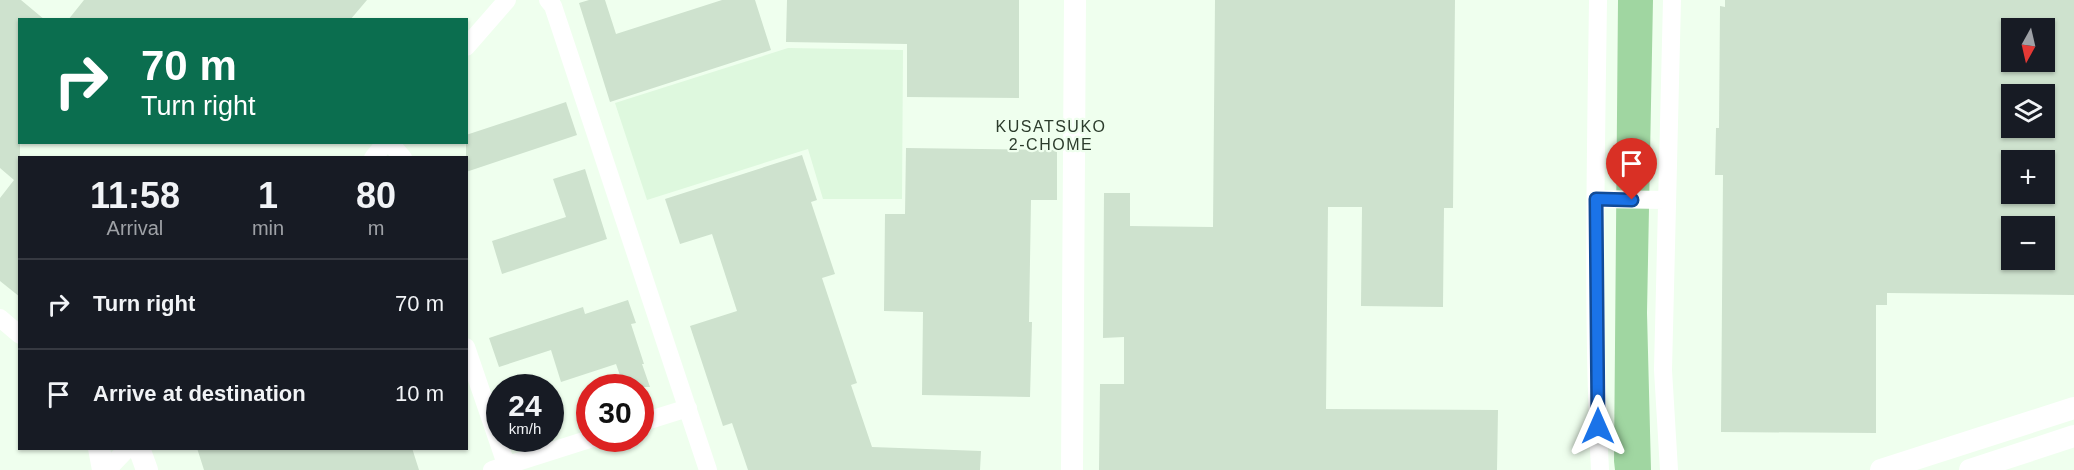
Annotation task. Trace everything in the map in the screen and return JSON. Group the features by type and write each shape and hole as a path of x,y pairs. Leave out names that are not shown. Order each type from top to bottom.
{"street":[{"path":"548,0 553,6 708,470"},
{"path":"1072,470 1074,0"},
{"path":"1598,0 1603,199 1598,426 1600,470"},
{"path":"1669,470 1663,370 1660,200 1672,0"},
{"path":"468,44 498,3"},
{"path":"375,156 385,144"},
{"path":"389,144 401,156"},
{"path":"1603,199 1660,200"},
{"path":"0,318 18,333"},
{"path":"468,354 502,468 576,444"},
{"path":"654,419 688,408"},
{"path":"1881,470 2074,408"},
{"path":"1970,470 2074,436"},
{"path":"100,450 105,470 126,450"},
{"path":"140,450 147,470"}],"shaded area":[{"path":"1618,0 1653,0 1647,313 1651,470 1615,470 1614,461"},
{"path":"788,48 903,50 902,199 823,199 808,149 647,200 615,103"}],"building":[{"path":"0,0 21,0 43,18 18,18 18,144 20,144 20,156 18,156 18,295 0,281 0,198 14,180 0,168"},
{"path":"84,0 367,0 352,18 70,18"},
{"path":"589,0 605,0 616,34 722,0 755,0 771,50 610,102 579,3"},
{"path":"787,0 1019,0 1019,98 907,97 907,44 786,42"},
{"path":"1215,0 1455,0 1453,208 1444,208 1443,307 1361,306 1362,207 1328,207 1326,409 1498,410 1497,470 1099,470 1100,384 1124,384 1124,337 1103,338 1104,193 1130,193 1130,226 1213,227"},
{"path":"1725,0 2074,0 2074,295 1887,293 1887,305 1876,305 1876,433 1721,432 1723,175 1715,175 1716,128 1719,128 1720,6 1725,7"},
{"path":"566,102 577,135 468,171 466,144 468,144 468,134"},
{"path":"906,148 1057,150 1057,200 1031,200 1030,397 922,395 923,312 884,311 885,214 905,214"},
{"path":"802,155 817,200 811,202 835,274 822,278 857,383 851,385 872,447 981,451 980,470 748,470 732,423 723,426 690,326 737,311 712,234 680,244 665,199"},
{"path":"585,169 607,239 502,274 492,241 566,217 553,179"},
{"path":"628,300 636,323 631,324 645,374 619,374 616,364 585,374 576,374 576,377 564,381 564,374 558,374 551,350 499,367 489,338 583,307 585,314"},
{"path":"198,450 413,450 419,470 204,470"}],"district":[{"name":"KUSATSUKO 2-CHOME","path":"1051,135"}],"route":[{"path":"1598,426 1596,199 1632,200"}]}
